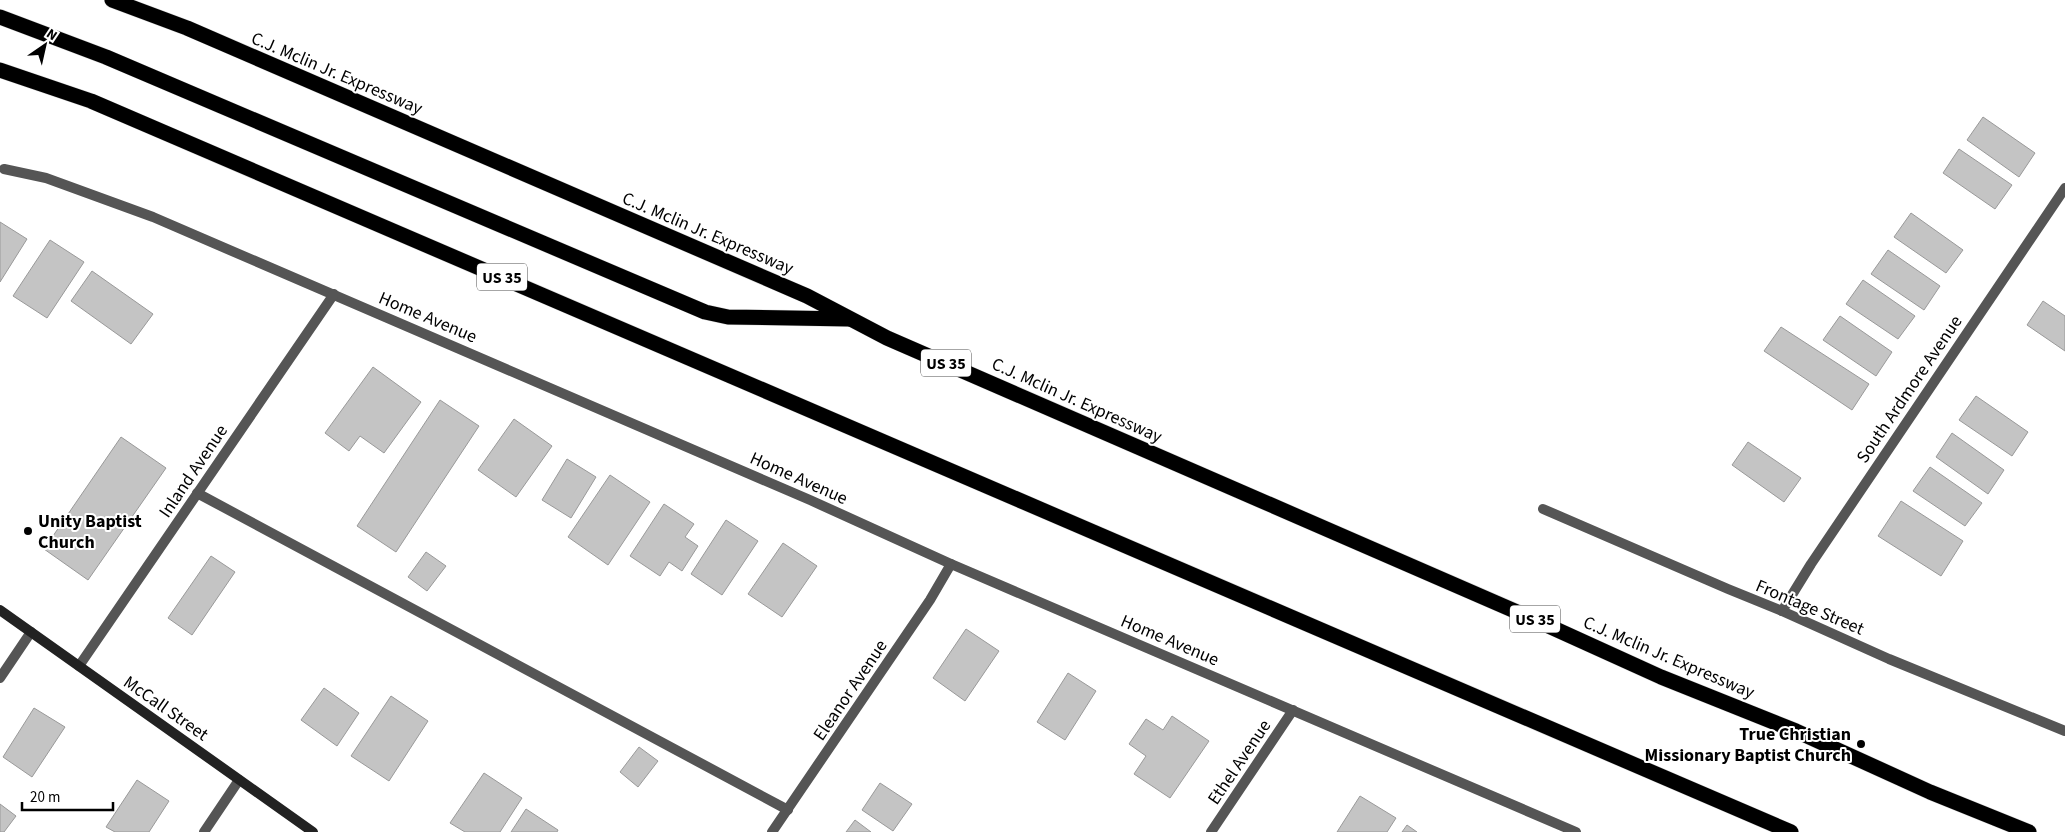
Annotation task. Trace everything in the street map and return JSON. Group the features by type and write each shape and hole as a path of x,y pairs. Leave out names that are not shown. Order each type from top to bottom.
{"highway":[{"name":"C.J. Mclin Jr. Expressway","path":"112,0 196,32 798,292 887,338 1531,618 1661,677 1796,731 1930,792 2029,832"},
{"path":"0,17 106,57 705,312 728,317 853,319"},
{"name":"US 35","path":"0,70 91,101 1792,832"}],"street":[{"name":"Home Avenue","path":"4,169 46,178 153,217 810,500 951,564 1576,832"},
{"name":"South Ardmore Avenue","path":"1782,610 1811,564 2065,188"},
{"name":"Inland Avenue","path":"79,666 334,294"},
{"path":"197,493 788,810"},
{"name":"Frontage Street","path":"1542,509 1719,586 1782,610 1889,659 2065,731"},
{"name":"Eleanor Avenue","path":"772,832 924,608 951,564"},
{"name":"McCall Street","path":"0,610 313,832"},
{"path":"0,678 31,632"},
{"name":"Ethel Avenue","path":"1210,832 1293,710"},
{"path":"204,832 239,780"}],"building":[{"path":"1983,117 2035,153 2019,177 1967,140"},
{"path":"1959,149 2012,185 1995,209 1943,173"},
{"path":"1911,213 1963,250 1946,273 1894,237"},
{"path":"0,222 27,239 0,282"},
{"path":"50,240 84,262 47,318 13,296"},
{"path":"1888,250 1940,286 1924,310 1871,274"},
{"path":"92,271 153,314 131,344 71,301"},
{"path":"1863,280 1915,316 1898,339 1846,304"},
{"path":"2043,301 2065,316 2065,351 2027,325"},
{"path":"1840,316 1892,352 1876,376 1823,340"},
{"path":"1781,327 1869,384 1852,410 1764,351"},
{"path":"373,367 421,402 384,453 360,436 349,451 325,433"},
{"path":"1976,396 2028,432 2012,456 1959,420"},
{"path":"440,400 479,426 396,552 357,526"},
{"path":"514,419 552,446 516,497 478,470"},
{"path":"1952,433 2004,470 1988,494 1936,457"},
{"path":"121,437 166,468 88,580 44,549"},
{"path":"1748,442 1801,478 1784,502 1732,465"},
{"path":"567,459 596,477 571,518 542,500"},
{"path":"1930,467 1982,503 1965,526 1913,491"},
{"path":"610,475 650,502 608,565 568,537"},
{"path":"1901,501 1963,541 1941,576 1878,536"},
{"path":"664,504 694,524 685,537 698,546 682,571 669,562 660,576 630,556"},
{"path":"726,520 758,541 722,595 691,574"},
{"path":"783,543 817,566 782,617 748,594"},
{"path":"426,552 446,566 427,591 408,577"},
{"path":"211,556 235,572 192,635 168,618"},
{"path":"966,629 999,651 965,701 933,678"},
{"path":"1068,673 1096,691 1065,740 1037,722"},
{"path":"324,688 359,713 337,746 301,720"},
{"path":"391,696 428,721 389,781 351,756"},
{"path":"34,708 65,727 32,777 3,757"},
{"path":"1172,716 1209,741 1170,798 1134,774 1146,756 1129,744 1146,719 1163,730"},
{"path":"639,747 658,761 638,787 620,772"},
{"path":"484,773 522,798 500,832 465,832 450,823"},
{"path":"137,780 169,801 149,832 115,832 106,827"},
{"path":"880,783 912,804 893,831 862,810"},
{"path":"1360,796 1396,818 1387,832 1337,832"},
{"path":"0,804 16,816 4,832 0,832"},
{"path":"526,809 558,830 557,832 511,832"},
{"path":"855,820 871,832 846,832"},
{"path":"1407,825 1417,832 1402,832"}],"place":[{"name":"Unity Baptist Church","path":"28,531"},
{"name":"True Christian Missionary Baptist Church","path":"1861,744"}]}
